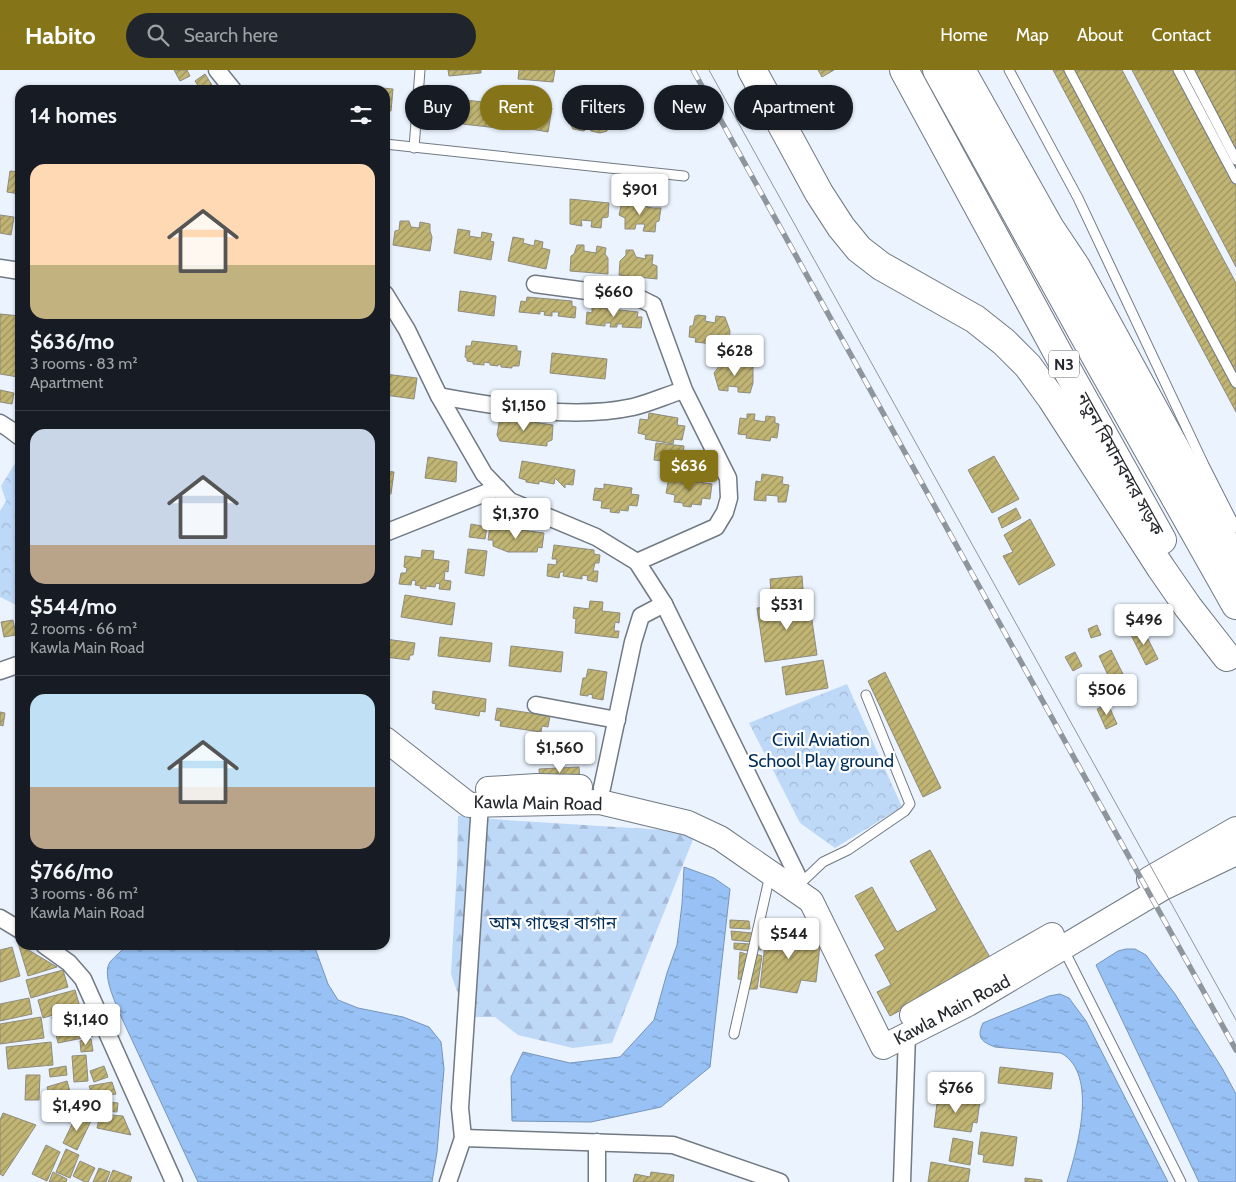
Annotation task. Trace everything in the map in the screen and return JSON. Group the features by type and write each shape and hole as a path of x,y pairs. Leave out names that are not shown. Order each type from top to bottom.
{"highway":[{"path":"752,70 819,193 836,220 859,249 881,266 975,319 1004,342 1028,366 1052,399 1177,592 1231,665"},
{"name":"নতুন বিমানবন্দর সড়ক","path":"904,70 1060,358 1129,478 1231,665"},
{"name":"নতুন বিমানবন্দর সড়ক","path":"937,70 1236,605"},
{"path":"961,70 1050,228 1076,267 1104,317 1211,514 1236,566"}],"street":[{"path":"217,70 229,85"},
{"path":"0,268 15,270"},
{"path":"440,396 534,411 592,412 633,406 684,390 653,305 639,298 535,284"},
{"path":"390,302 407,330 440,396 484,474 510,501 596,537 637,562 664,604 800,879"},
{"path":"637,562 716,527 725,512 729,498 728,478 684,390 659,322"},
{"path":"0,423 15,433"},
{"path":"390,531 498,488"},
{"path":"602,788 633,642 642,616 664,604"},
{"path":"0,670 15,666"},
{"path":"536,705 617,720"},
{"name":"Kawla Main Road","path":"390,726 473,790 537,786 602,788 692,813 723,826 814,890 883,1018 893,1026 1236,829"},
{"name":"Kawla Main Road","path":"390,743 469,805 600,802 688,823 720,838 811,901 883,1047 968,1004 1163,888 1236,853"},
{"path":"448,1182 463,1138 460,1108 480,804"},
{"path":"0,918 15,927"},
{"path":"51,950 69,963 83,980 174,1182"},
{"path":"902,1182 907,1034"},
{"path":"463,1138 672,1144 780,1182"},
{"path":"596,1142 597,1182"}],"lane":[{"path":"414,148 420,70"},
{"path":"1010,70 1078,198 1204,465 1236,528"},
{"path":"1069,70 1236,384"},
{"path":"1178,70 1236,179"},
{"path":"1189,70 1236,160"},
{"path":"390,145 684,176"},
{"path":"800,879 823,862 848,850 905,811 910,804 866,695"},
{"path":"734,1034 770,873"},
{"path":"1062,948 1181,1182"}],"green space":[{"path":"15,463 15,604 0,597 0,511 6,501 1,486"},
{"name":"Civil Aviation School Play ground","path":"847,684 902,807 835,848 800,823 749,723"},
{"name":"আম গাছের বাগান","path":"458,816 696,832 612,1043 573,1048 518,1035 495,1017 466,1017 451,974"}],"water":[{"path":"684,867 714,878 730,889 710,1067 661,1107 591,1122 512,1121 511,1077 523,1052 570,1063 620,1057 654,1020 677,945"},
{"path":"1135,949 1146,955 1175,994 1222,1068 1236,1094 1236,1182 1199,1182 1096,965 1118,951"},
{"path":"122,950 316,950 328,984 338,1000 358,1008 403,1017 429,1027 441,1042 444,1069 437,1152 432,1182 198,1182 119,1012 108,980 107,973 110,962"},
{"path":"1060,994 1069,998 1086,1021 1168,1182 1067,1182 1076,1151 1082,1113 1082,1094 1079,1077 1073,1063 1061,1053 995,1047 981,1039 980,1032 983,1023 1049,996"}],"building":[{"path":"174,70 187,70 190,76 180,81"},
{"path":"448,70 481,70 481,73 449,76"},
{"path":"519,70 555,70 553,82 518,79"},
{"path":"818,70 834,70 822,77"},
{"path":"1053,70 1122,70 1236,283 1236,412"},
{"path":"1132,70 1236,70 1236,267"},
{"path":"205,74 212,85 198,85 195,81"},
{"path":"390,89 393,89 390,111"},
{"path":"470,101 480,102 480,126 470,125"},
{"path":"590,130 607,130 600,133"},
{"path":"10,171 15,172 15,193 7,192"},
{"path":"570,199 609,203 608,217 602,218 601,228 591,227 592,221 581,220 582,226 570,224"},
{"path":"622,202 661,208 655,232 643,231 645,224 636,224 635,229 625,229 625,218 619,215"},
{"path":"0,215 14,217 11,235 0,233"},
{"path":"400,221 409,221 411,227 419,228 420,222 430,224 432,237 430,251 393,245 395,231 399,230"},
{"path":"458,229 470,231 469,236 481,238 482,232 492,234 490,241 494,242 491,260 454,253"},
{"path":"513,237 524,239 523,243 534,246 535,240 543,242 542,248 550,250 546,269 508,261"},
{"path":"577,245 584,245 584,251 596,253 597,246 606,248 608,274 570,271 571,256 574,254"},
{"path":"626,250 633,250 636,257 646,259 645,255 653,255 652,264 657,266 657,279 619,275 620,261 626,255"},
{"path":"460,291 496,296 494,316 458,311"},
{"path":"527,297 572,301 572,306 576,307 575,318 558,316 559,312 552,312 552,316 544,315 545,312 540,311 540,314 519,312 521,301 526,302"},
{"path":"592,307 638,312 637,317 642,317 641,328 622,327 623,324 617,324 617,327 610,327 611,323 605,323 605,326 586,324 587,312 592,313"},
{"path":"0,314 15,316 15,376 0,374"},
{"path":"695,316 706,316 705,321 715,323 716,316 725,317 730,331 729,343 722,342 722,345 695,342 696,338 689,337 690,326 693,326"},
{"path":"472,341 517,346 517,351 521,351 519,366 512,366 512,368 501,367 498,364 498,366 490,365 490,363 484,362 484,365 473,364 473,362 467,361 465,357 466,346 471,346"},
{"path":"552,353 607,359 605,379 550,373"},
{"path":"720,365 753,365 753,383 750,393 738,392 738,387 728,386 728,391 719,390 714,373"},
{"path":"390,375 417,378 414,399 390,396"},
{"path":"0,390 14,393 12,404 0,402"},
{"path":"649,413 678,418 677,425 685,426 682,440 674,439 673,444 645,439 646,435 638,433 640,419 648,420"},
{"path":"747,414 755,414 754,420 765,422 766,416 775,417 775,423 779,424 777,438 771,437 770,441 746,438 747,435 738,434 740,418 747,419"},
{"path":"500,417 553,425 552,440 547,442 547,446 500,441 497,435"},
{"path":"656,443 684,446 682,463 654,460"},
{"path":"994,456 1019,499 992,513 968,470"},
{"path":"428,457 457,462 456,482 425,478"},
{"path":"522,461 575,470 573,485 565,484 565,488 555,478 554,484 539,481 539,484 526,482 526,480 519,478"},
{"path":"390,472 394,472 390,494"},
{"path":"762,474 783,477 782,484 789,485 786,502 778,502 778,496 766,495 766,501 754,500 756,481 761,482"},
{"path":"669,478 712,484 710,499 702,498 701,505 692,504 691,507 683,506 683,503 674,502 675,495 666,493"},
{"path":"604,484 632,488 631,494 639,495 637,506 629,505 628,511 620,510 619,513 610,512 611,509 601,508 602,501 593,500 595,488 604,489"},
{"path":"1016,508 1021,518 1002,528 998,518"},
{"path":"1030,519 1055,565 1019,585 1003,556 1013,552 1004,535"},
{"path":"471,524 487,527 485,539 469,537"},
{"path":"490,526 544,533 542,548 538,547 537,552 508,552 493,546 493,540 488,540"},
{"path":"554,545 594,550 594,554 600,555 599,563 595,563 593,571 598,571 597,582 587,580 588,576 582,575 582,579 563,576 564,572 560,572 559,578 547,576 548,564 556,565 557,559 552,559"},
{"path":"468,549 487,551 484,576 465,573"},
{"path":"422,550 434,551 433,559 449,561 448,572 445,571 444,580 451,581 450,590 439,589 440,584 436,583 435,587 426,586 426,589 420,588 421,586 415,585 416,581 412,580 411,585 399,584 401,573 406,573 407,568 404,567 405,556 421,558"},
{"path":"802,576 803,589 771,592 770,579"},
{"path":"405,595 455,603 452,625 401,617"},
{"path":"809,600 817,655 765,662 757,608"},
{"path":"590,601 603,602 602,611 620,613 619,623 615,622 614,631 619,631 618,638 575,633 576,619 573,618 574,607 589,609"},
{"path":"1133,607 1136,616 1126,619 1123,610"},
{"path":"13,620 15,635 4,637 1,622"},
{"path":"1097,625 1101,635 1091,638 1088,629"},
{"path":"1142,627 1158,659 1146,665 1130,633"},
{"path":"440,637 492,643 490,662 438,656"},
{"path":"390,640 415,643 413,655 410,655 409,660 390,658"},
{"path":"511,646 563,652 561,672 509,666"},
{"path":"1111,650 1127,682 1114,688 1099,656"},
{"path":"1075,652 1082,666 1073,671 1065,657"},
{"path":"823,660 828,688 786,695 782,667"},
{"path":"588,669 607,672 603,700 592,698 593,695 580,695 583,678 586,678"},
{"path":"885,672 941,788 923,797 868,681"},
{"path":"1092,677 1102,697 1091,702 1082,682"},
{"path":"433,691 486,699 485,712 480,711 479,716 435,709 436,704 432,703"},
{"path":"1108,704 1117,724 1106,729 1097,709"},
{"path":"497,708 550,716 548,727 542,726 541,732 500,726 501,721 495,720"},
{"path":"0,712 5,713 3,726 0,725"},
{"path":"578,740 580,752 549,755 548,744"},
{"path":"579,767 580,779 540,781 539,769"},
{"path":"930,850 992,961 890,1016 877,992 891,985 875,955 885,949 855,896 872,887 897,932 937,910 910,861"},
{"path":"730,920 749,921 750,929 730,928"},
{"path":"767,927 821,936 816,982 801,980 797,993 760,987"},
{"path":"759,928 765,930 761,950 754,949"},
{"path":"731,931 752,933 752,942 732,940"},
{"path":"734,943 750,944 749,951 734,949"},
{"path":"12,947 20,976 0,982 0,950"},
{"path":"20,950 28,950 57,967 28,976"},
{"path":"740,952 749,955 746,980 738,979"},
{"path":"753,953 762,956 757,989 748,989"},
{"path":"63,970 68,987 31,998 26,980"},
{"path":"75,990 80,1007 43,1018 38,1000"},
{"path":"29,998 32,1014 0,1021 0,1004"},
{"path":"88,1010 93,1036 58,1043 52,1017"},
{"path":"41,1017 44,1038 0,1044 0,1024"},
{"path":"91,1039 93,1051 81,1052 80,1041"},
{"path":"51,1042 53,1065 8,1069 6,1047"},
{"path":"86,1055 88,1081 74,1082 72,1056"},
{"path":"66,1066 67,1075 50,1077 49,1069"},
{"path":"104,1066 108,1077 94,1082 90,1071"},
{"path":"1000,1067 1053,1073 1051,1089 998,1083"},
{"path":"26,1075 40,1075 39,1100 25,1100"},
{"path":"67,1081 72,1099 52,1105 47,1087"},
{"path":"112,1082 116,1094 93,1098 89,1086"},
{"path":"938,1096 980,1101 977,1123 973,1122 971,1132 934,1127"},
{"path":"98,1101 118,1103 117,1112 97,1110"},
{"path":"3,1113 36,1125 3,1176 0,1174 0,1120"},
{"path":"77,1114 91,1121 77,1150 63,1143"},
{"path":"100,1114 123,1116 131,1135 97,1128"},
{"path":"981,1132 1017,1137 1013,1166 983,1162 984,1155 978,1154"},
{"path":"953,1138 973,1142 970,1165 949,1161"},
{"path":"46,1145 60,1152 47,1181 32,1174"},
{"path":"66,1149 79,1155 70,1178 56,1172"},
{"path":"80,1161 95,1168 88,1182 73,1176"},
{"path":"931,1162 970,1169 968,1182 928,1182"},
{"path":"99,1168 110,1172 106,1182 93,1182"},
{"path":"113,1170 132,1177 130,1182 108,1182"},
{"path":"53,1172 67,1179 66,1182 49,1182"},
{"path":"651,1172 674,1175 673,1182 633,1182 635,1174 650,1177"},
{"path":"1025,1178 1042,1180 1042,1182 1025,1182"}],"tram line":[{"path":"709,70 1236,1020"}],"railway":[{"path":"693,70 1236,1050"}]}
